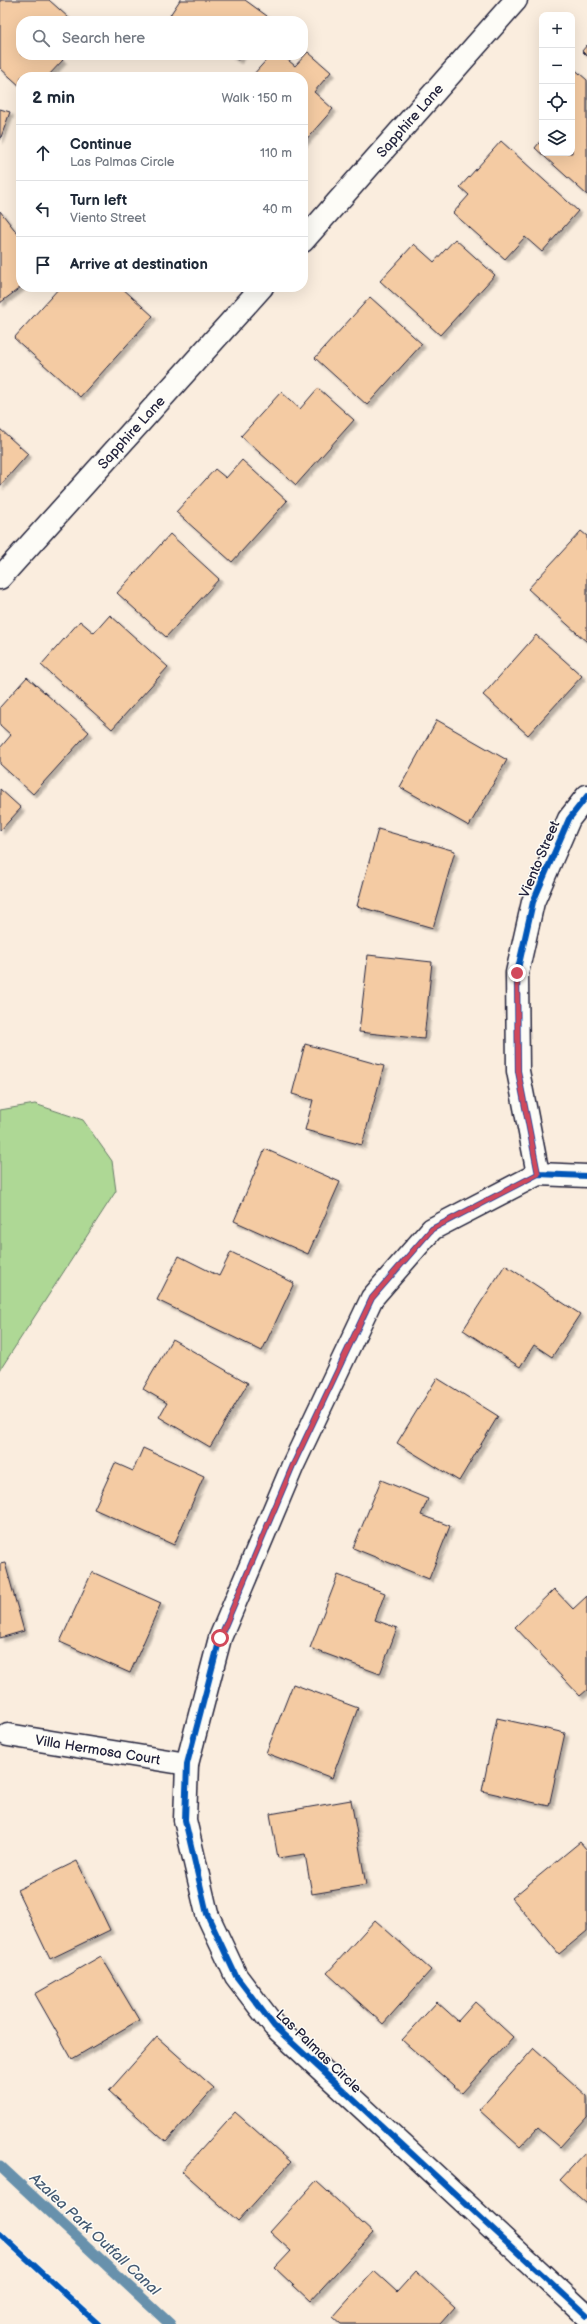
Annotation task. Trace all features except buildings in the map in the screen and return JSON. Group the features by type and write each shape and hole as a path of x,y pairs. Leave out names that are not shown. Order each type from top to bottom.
{"street":[{"name":"Sapphire Lane","path":"308,235 516,0"},
{"name":"Sapphire Lane","path":"0,578 257,292"},
{"name":"Viento Street","path":"538,1174 518,1071 517,973 533,902 569,819 587,796"},
{"name":"Las Palmas Circle","path":"587,1176 538,1174 432,1229 372,1298 293,1465 220,1638 187,1764 185,1820 207,1914 236,1976 274,2026 587,2316"},
{"name":"Villa Hermosa Court","path":"8,1735 187,1764"}],"green space":[{"path":"35,1104 83,1120 112,1161 116,1191 0,1370 0,1110"}],"waterway":[{"name":"Azalea Park Outfall Canal","path":"0,2166 170,2324"}],"cycle path":[{"path":"538,1174 518,1071 517,973 533,902 569,819 587,796"},
{"path":"587,1176 538,1174 432,1229 372,1298 293,1465 220,1638 187,1764 185,1820 207,1914 236,1976 274,2026 587,2316"},
{"path":"0,2234 98,2324"}],"route":[{"path":"220,1638 293,1465 372,1298 432,1229 492,1196 538,1174 518,1071 517,973"}]}
